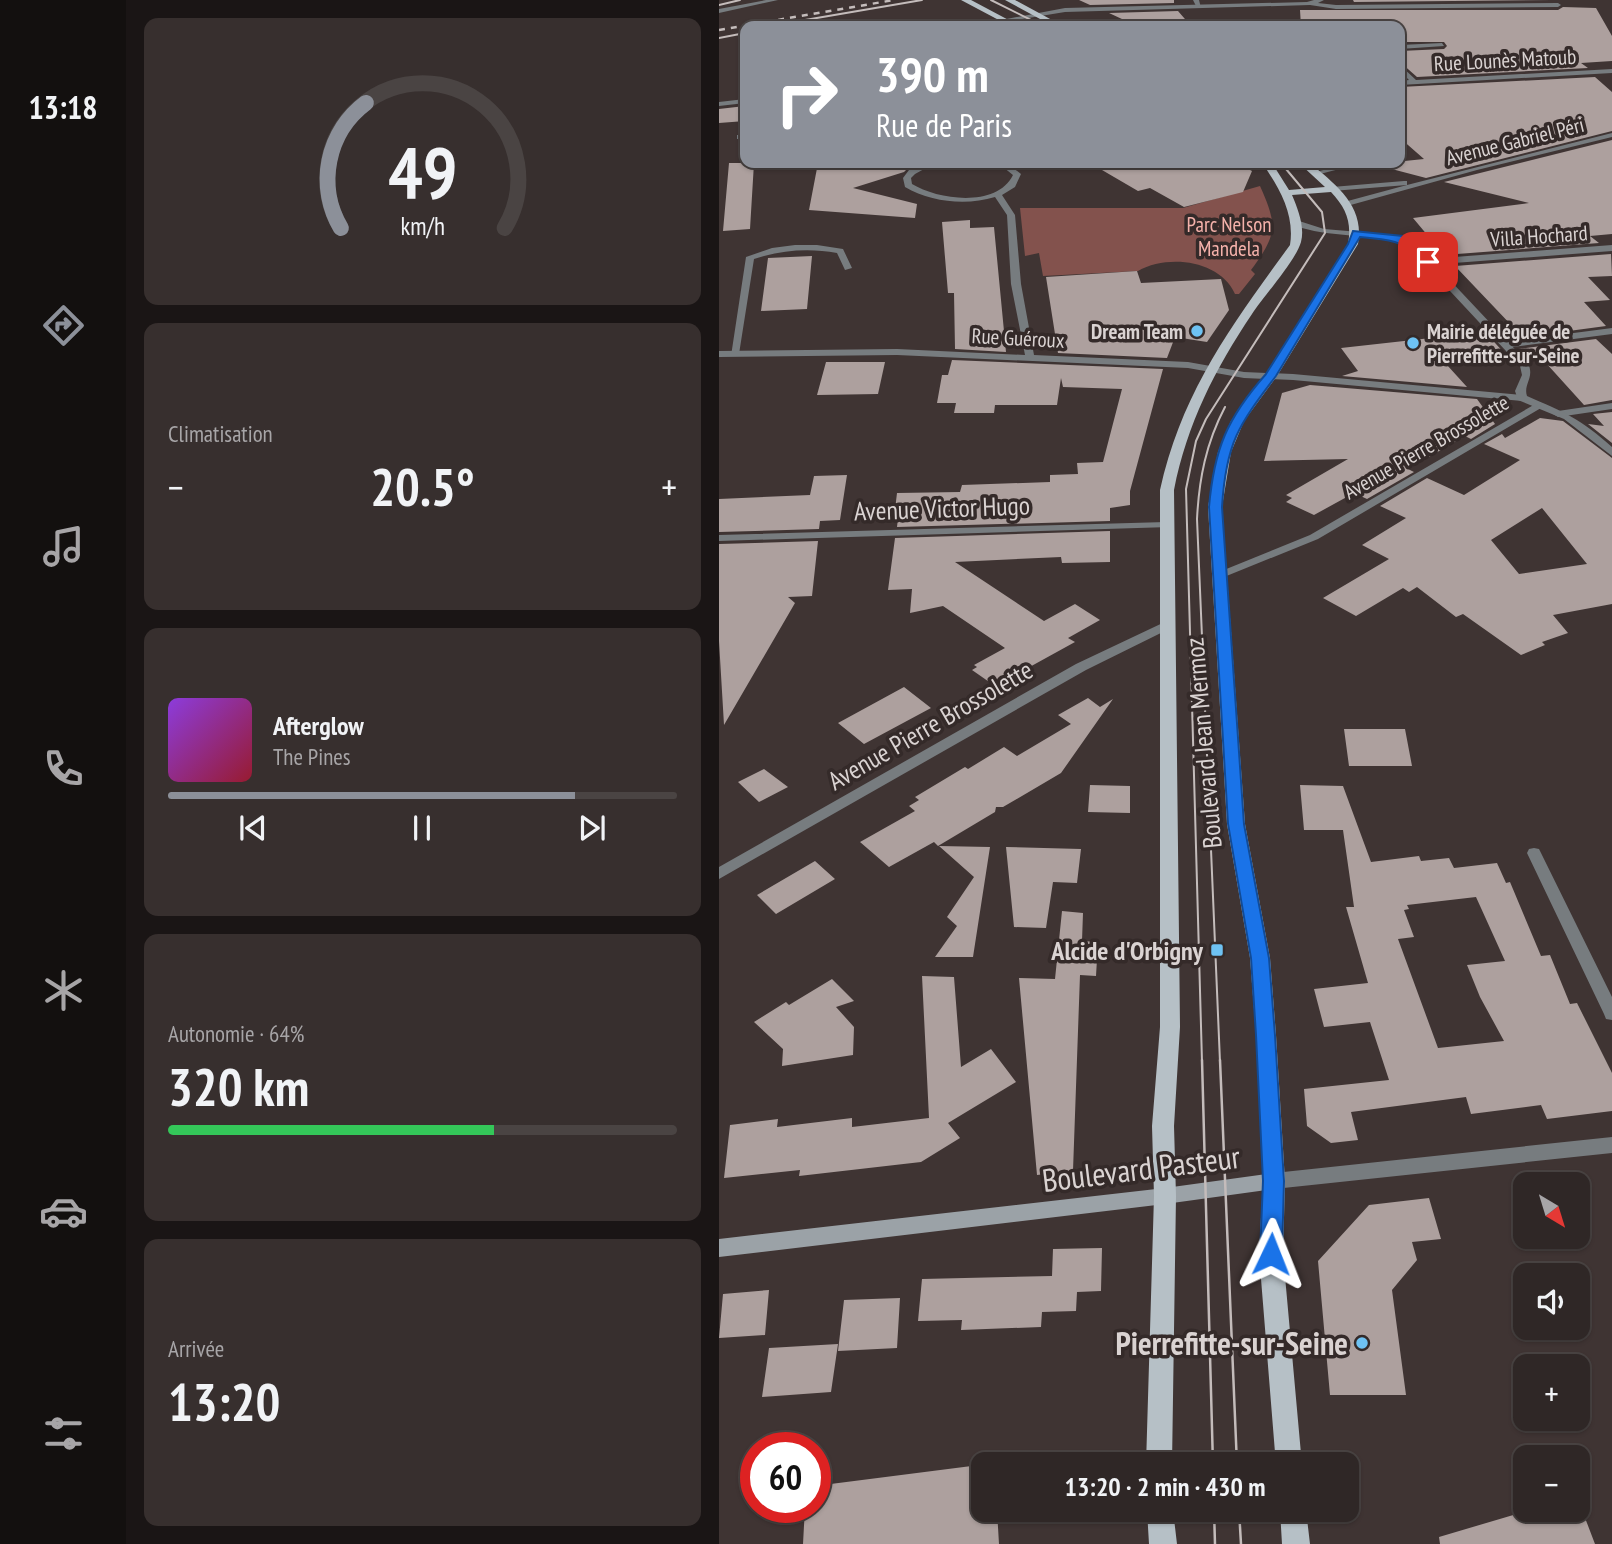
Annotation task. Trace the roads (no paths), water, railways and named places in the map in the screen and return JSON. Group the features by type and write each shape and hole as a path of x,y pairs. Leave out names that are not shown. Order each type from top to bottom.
{"main road":[{"path":"965,0 1004,20"},
{"path":"1009,0 1050,21"},
{"path":"1270,168 1285,193 1296,223"},
{"path":"1310,168 1347,204 1357,220 1357,233"},
{"path":"1285,193 1332,189"},
{"name":"Boulevard Jean Mermoz","path":"1159,1452 1165,1196 1163,1126 1170,1027 1167,490 1172,456 1210,369 1295,245 1298,236 1296,223"},
{"name":"Boulevard Jean Mermoz","path":"1288,1452 1271,1254 1274,1181 1260,958 1236,824 1215,507 1218,469 1229,435 1255,394 1271,376 1353,244 1357,233"},
{"name":"Boulevard Pasteur","path":"719,1248 1274,1181"},
{"path":"1161,1522 1162,1544"},
{"path":"1294,1522 1296,1544"}],"street":[{"path":"719,11 776,0"},
{"path":"1307,4 1320,0"},
{"path":"1004,20 1065,10 1197,3 1307,4 1336,7 1558,5"},
{"path":"1405,47 1442,45"},
{"path":"1405,72 1414,82"},
{"name":"Rue Lounès Matoub","path":"1405,83 1610,72"},
{"path":"719,104 740,102"},
{"name":"Avenue Gabriel Péri","path":"1347,204 1612,135"},
{"path":"920,168 907,178 908,185 914,191 955,199 997,193 1016,181 1017,174 1009,168"},
{"path":"1316,173 1338,168"},
{"name":"Avenue Gabriel Péri","path":"1332,189 1427,181"},
{"path":"997,193 1011,212 1017,284 1030,358"},
{"path":"1296,223 1313,231 1357,233 1400,239 1411,244 1525,365 1527,375 1519,391 1522,398 1587,430 1612,453"},
{"path":"734,354 749,257 768,251 821,247 840,251 848,268"},
{"name":"Villa Hochard","path":"1428,262 1612,248"},
{"path":"1506,345 1612,331"},
{"name":"Rue Guéroux","path":"719,354 897,352 1188,365 1244,375 1522,398"},
{"name":"Avenue Pierre Brossolette","path":"1220,574 1314,537 1537,406"},
{"path":"1558,414 1612,406"},
{"name":"Avenue Victor Hugo","path":"719,538 1166,525"},
{"name":"Avenue Pierre Brossolette","path":"719,874 1081,667 1169,624"},
{"path":"1535,853 1612,1014"},
{"name":"Boulevard Pasteur","path":"1274,1181 1325,1173 1612,1145"}],"tram line":[{"path":"719,5 740,0"},
{"path":"799,21 922,0"},
{"path":"991,0 1033,21"},
{"path":"719,38 740,34"},
{"path":"1202,1062 1186,489 1196,441 1206,419 1325,233 1322,212 1285,168"},
{"path":"1220,1062 1197,519 1205,462 1225,407"},
{"path":"1202,1060 1213,1452"},
{"path":"1220,1060 1236,1452"},
{"path":"1214,1522 1215,1544"},
{"path":"1240,1522 1241,1544"}],"railway":[{"path":"772,21 894,0"},
{"path":"719,30 740,26"}],"place":[{"name":"Dream Team","path":"1197,331"},
{"name":"Mairie déléguée de Pierrefitte-sur-Seine","path":"1413,343"},
{"name":"Alcide d'Orbigny","path":"1217,950"},
{"name":"Pierrefitte-sur-Seine","path":"1362,1343"}],"park label":[{"name":"Parc Nelson Mandela","path":"1229,236"}]}
